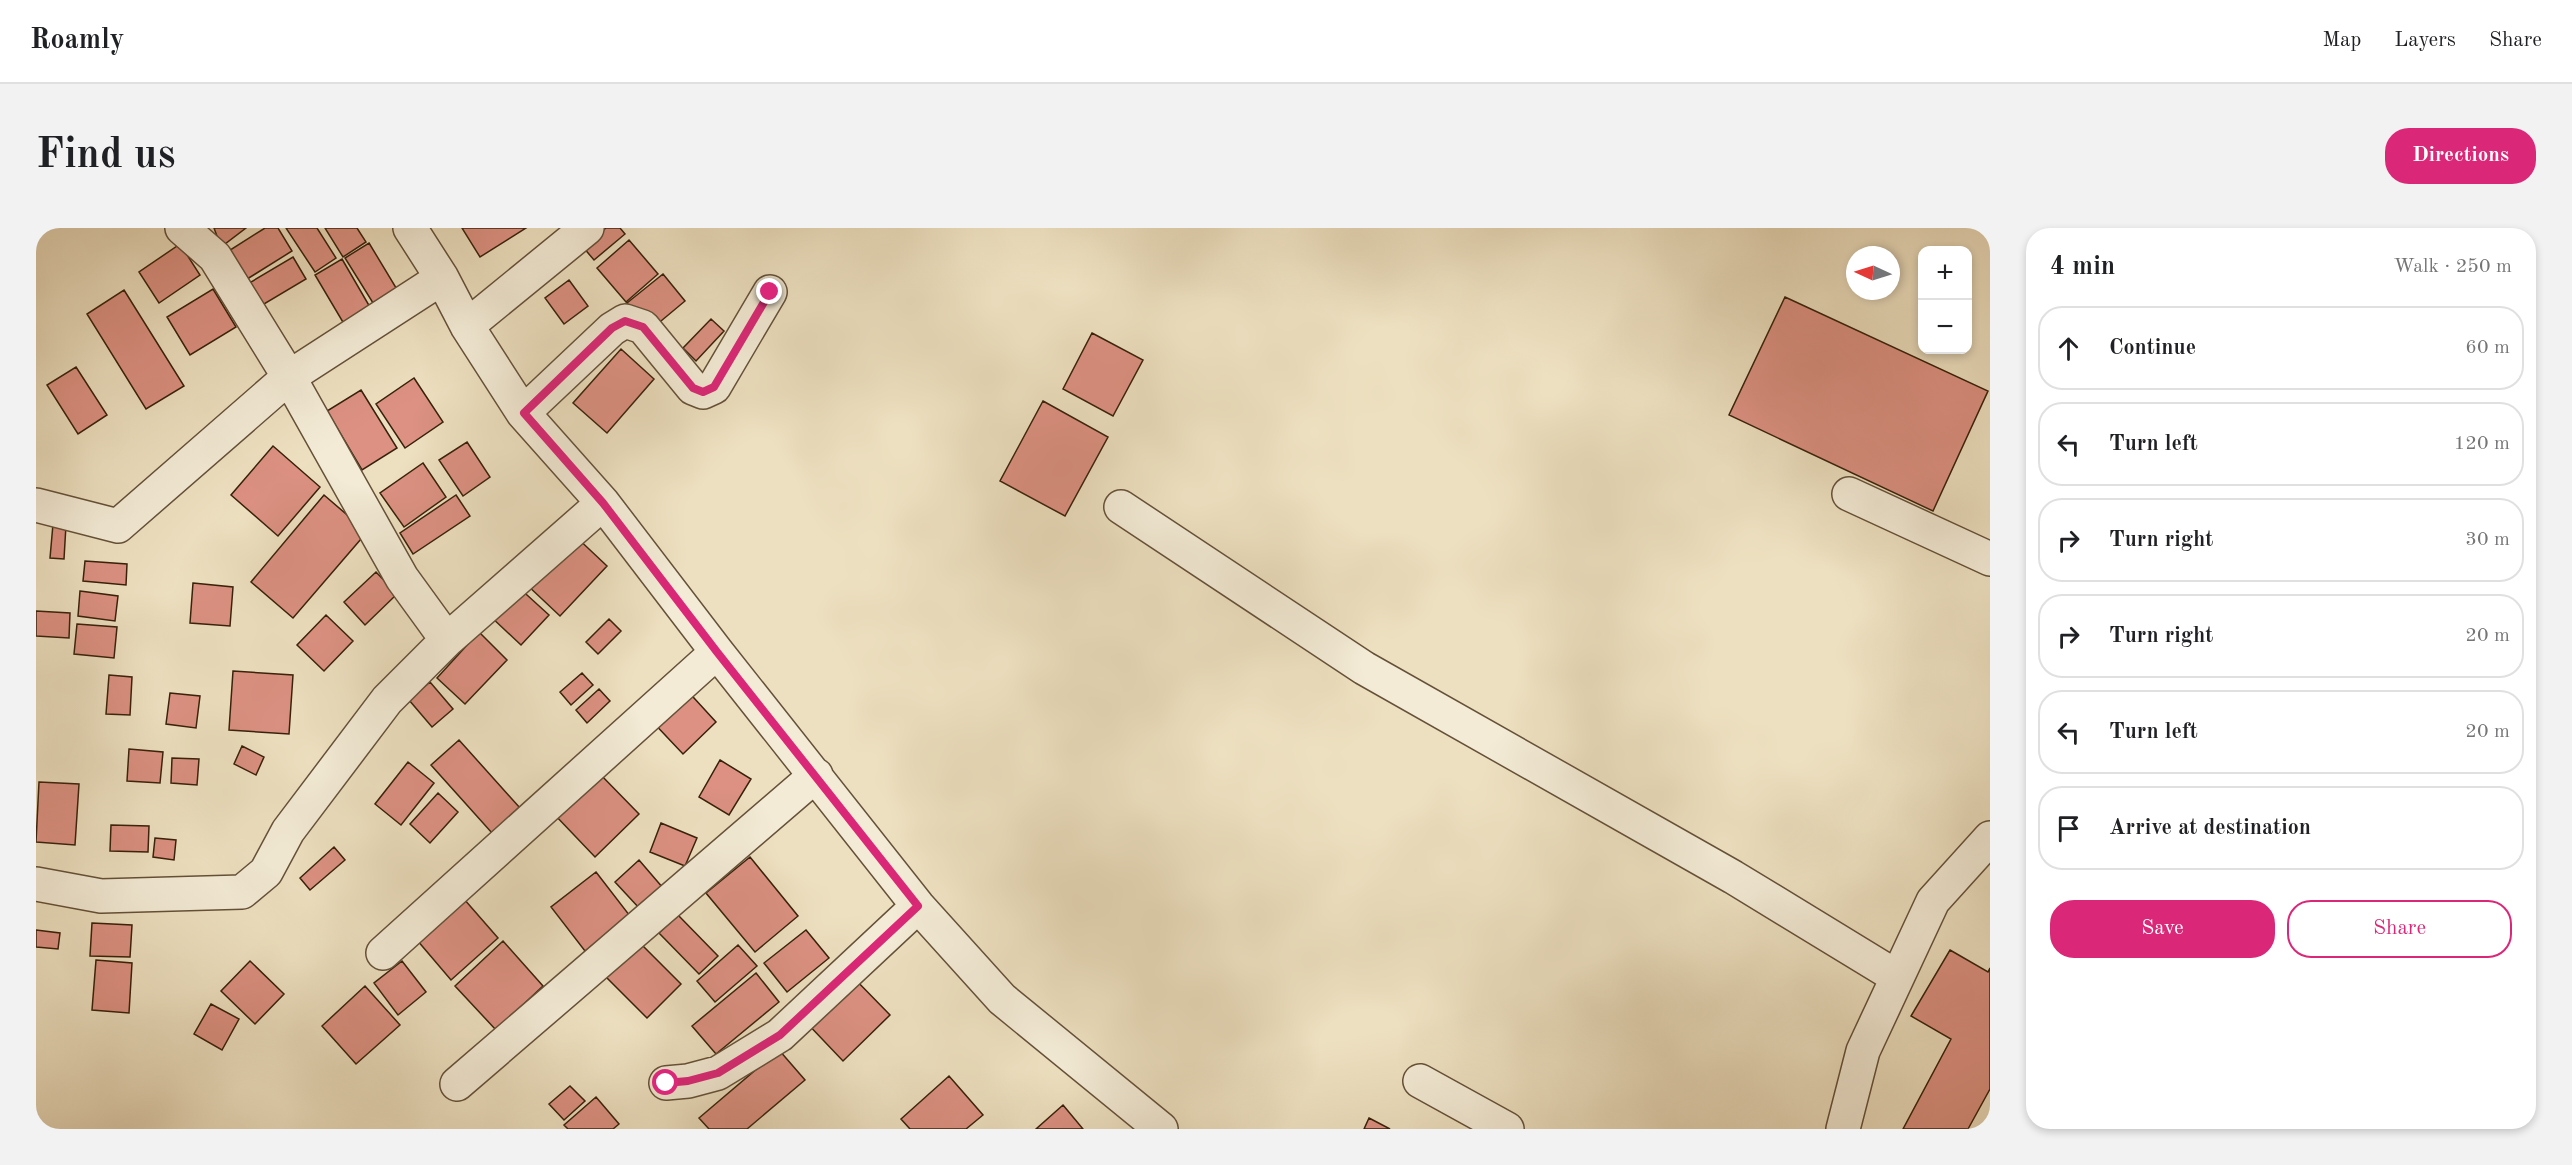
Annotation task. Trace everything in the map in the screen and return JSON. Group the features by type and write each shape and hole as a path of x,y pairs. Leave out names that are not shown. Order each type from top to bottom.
{"street":[{"path":"182,228 215,257 289,377 402,578 447,640"},
{"path":"410,228 442,278 467,326 524,413 603,503 717,652 918,906 1002,999 1158,1128"},
{"path":"467,326 587,228"},
{"path":"36,505 118,526 289,377 442,278"},
{"path":"524,413 612,328 625,321 643,327 693,388 703,392 714,387 770,292"},
{"path":"1849,494 1990,559"},
{"path":"36,884 101,896 242,892 266,872 288,831 387,700 447,640 603,503"},
{"path":"1121,507 1364,668 1733,877 1897,977"},
{"path":"383,953 717,652"},
{"path":"457,1084 816,775"},
{"path":"1843,1129 1863,1051 1933,901 1990,838"},
{"path":"666,1083 688,1081 718,1073 780,1035 918,906"},
{"path":"1420,1081 1507,1129"}],"building":[{"path":"214,228 246,228 221,247"},
{"path":"265,228 278,228 292,251 244,281 227,252"},
{"path":"286,228 317,228 336,258 315,272"},
{"path":"325,228 357,228 366,242 343,257"},
{"path":"462,228 526,228 480,257"},
{"path":"606,228 620,228 625,234 594,260 583,247"},
{"path":"629,240 658,274 626,302 597,268"},
{"path":"369,243 401,296 378,311 345,258"},
{"path":"180,244 200,275 159,303 139,272"},
{"path":"293,257 306,279 259,307 246,285"},
{"path":"342,259 374,314 347,329 315,275"},
{"path":"663,274 685,301 649,331 627,303"},
{"path":"569,280 588,306 564,324 545,298"},
{"path":"213,289 236,327 190,355 167,317"},
{"path":"124,290 184,386 146,409 87,314"},
{"path":"1785,297 1988,391 1933,511 1729,415"},
{"path":"711,319 724,331 696,361 683,348"},
{"path":"1092,333 1143,360 1113,416 1063,389"},
{"path":"621,349 654,379 607,433 573,403"},
{"path":"76,367 107,415 78,434 47,385"},
{"path":"414,378 443,422 405,448 376,404"},
{"path":"361,390 397,448 362,470 327,411"},
{"path":"1043,401 1108,437 1065,516 1000,481"},
{"path":"467,442 490,477 463,496 439,460"},
{"path":"273,446 320,487 278,536 231,495"},
{"path":"423,463 446,497 404,527 380,493"},
{"path":"324,495 367,532 293,618 251,582"},
{"path":"456,495 470,516 413,554 400,533"},
{"path":"53,524 66,525 64,559 50,558"},
{"path":"572,533 607,566 560,616 525,583"},
{"path":"85,561 127,564 126,585 83,581"},
{"path":"376,572 397,594 365,625 344,602"},
{"path":"193,583 233,587 230,626 190,623"},
{"path":"516,585 549,615 521,645 489,615"},
{"path":"80,591 118,596 115,621 78,616"},
{"path":"36,611 70,613 69,638 36,636"},
{"path":"326,615 353,641 324,671 297,645"},
{"path":"609,619 621,631 598,654 586,642"},
{"path":"77,624 117,627 114,658 74,654"},
{"path":"479,632 507,660 465,704 437,678"},
{"path":"233,671 293,675 289,734 229,730"},
{"path":"582,673 593,685 571,705 560,692"},
{"path":"109,675 132,677 130,715 106,714"},
{"path":"430,682 453,709 432,727 409,700"},
{"path":"683,686 716,722 683,754 649,718"},
{"path":"599,689 610,701 587,723 576,710"},
{"path":"170,693 200,696 196,728 166,724"},
{"path":"459,740 520,808 492,833 431,765"},
{"path":"242,746 264,757 256,775 234,764"},
{"path":"129,749 163,752 160,783 127,781"},
{"path":"172,758 199,759 197,785 171,783"},
{"path":"720,760 751,779 729,815 699,797"},
{"path":"408,762 434,783 401,825 375,804"},
{"path":"597,771 639,814 595,857 554,814"},
{"path":"39,782 79,784 75,845 36,842"},
{"path":"438,793 458,812 430,843 410,824"},
{"path":"661,823 697,838 685,866 650,852"},
{"path":"111,825 149,826 148,852 110,851"},
{"path":"155,838 176,840 174,860 153,857"},
{"path":"334,847 345,860 310,890 300,878"},
{"path":"750,857 798,916 755,952 706,893"},
{"path":"639,860 663,888 640,909 615,882"},
{"path":"596,872 630,916 585,951 551,907"},
{"path":"464,899 498,938 451,980 417,940"},
{"path":"678,915 718,956 699,974 659,933"},
{"path":"92,923 132,925 130,957 90,956"},
{"path":"36,930 60,933 58,949 36,947"},
{"path":"806,930 829,958 787,992 764,963"},
{"path":"637,940 681,984 647,1018 603,974"},
{"path":"503,941 543,986 496,1030 455,986"},
{"path":"738,945 757,966 715,1002 697,981"},
{"path":"1950,950 1988,972 1990,968 1990,1089 1968,1129 1903,1129 1951,1039 1911,1016"},
{"path":"96,960 132,963 129,1013 92,1010"},
{"path":"250,961 284,994 255,1024 221,991"},
{"path":"402,961 426,992 398,1015 374,983"},
{"path":"756,973 779,1002 716,1054 692,1026"},
{"path":"850,974 890,1015 843,1061 804,1020"},
{"path":"365,986 400,1025 356,1064 322,1026"},
{"path":"211,1004 239,1019 222,1050 194,1034"},
{"path":"779,1050 805,1080 747,1129 709,1129 699,1118"},
{"path":"949,1076 983,1115 966,1129 910,1129 901,1119"},
{"path":"570,1086 585,1101 564,1120 549,1104"},
{"path":"596,1097 619,1124 613,1129 568,1129 564,1125"},
{"path":"1063,1105 1083,1129 1036,1129"},
{"path":"1369,1118 1390,1129 1364,1129"}],"route":[{"path":"666,1083 688,1081 718,1073 780,1035 918,906 717,652 603,503 524,413 612,328 625,321 643,327 693,388 703,392 714,387 770,292"}]}
